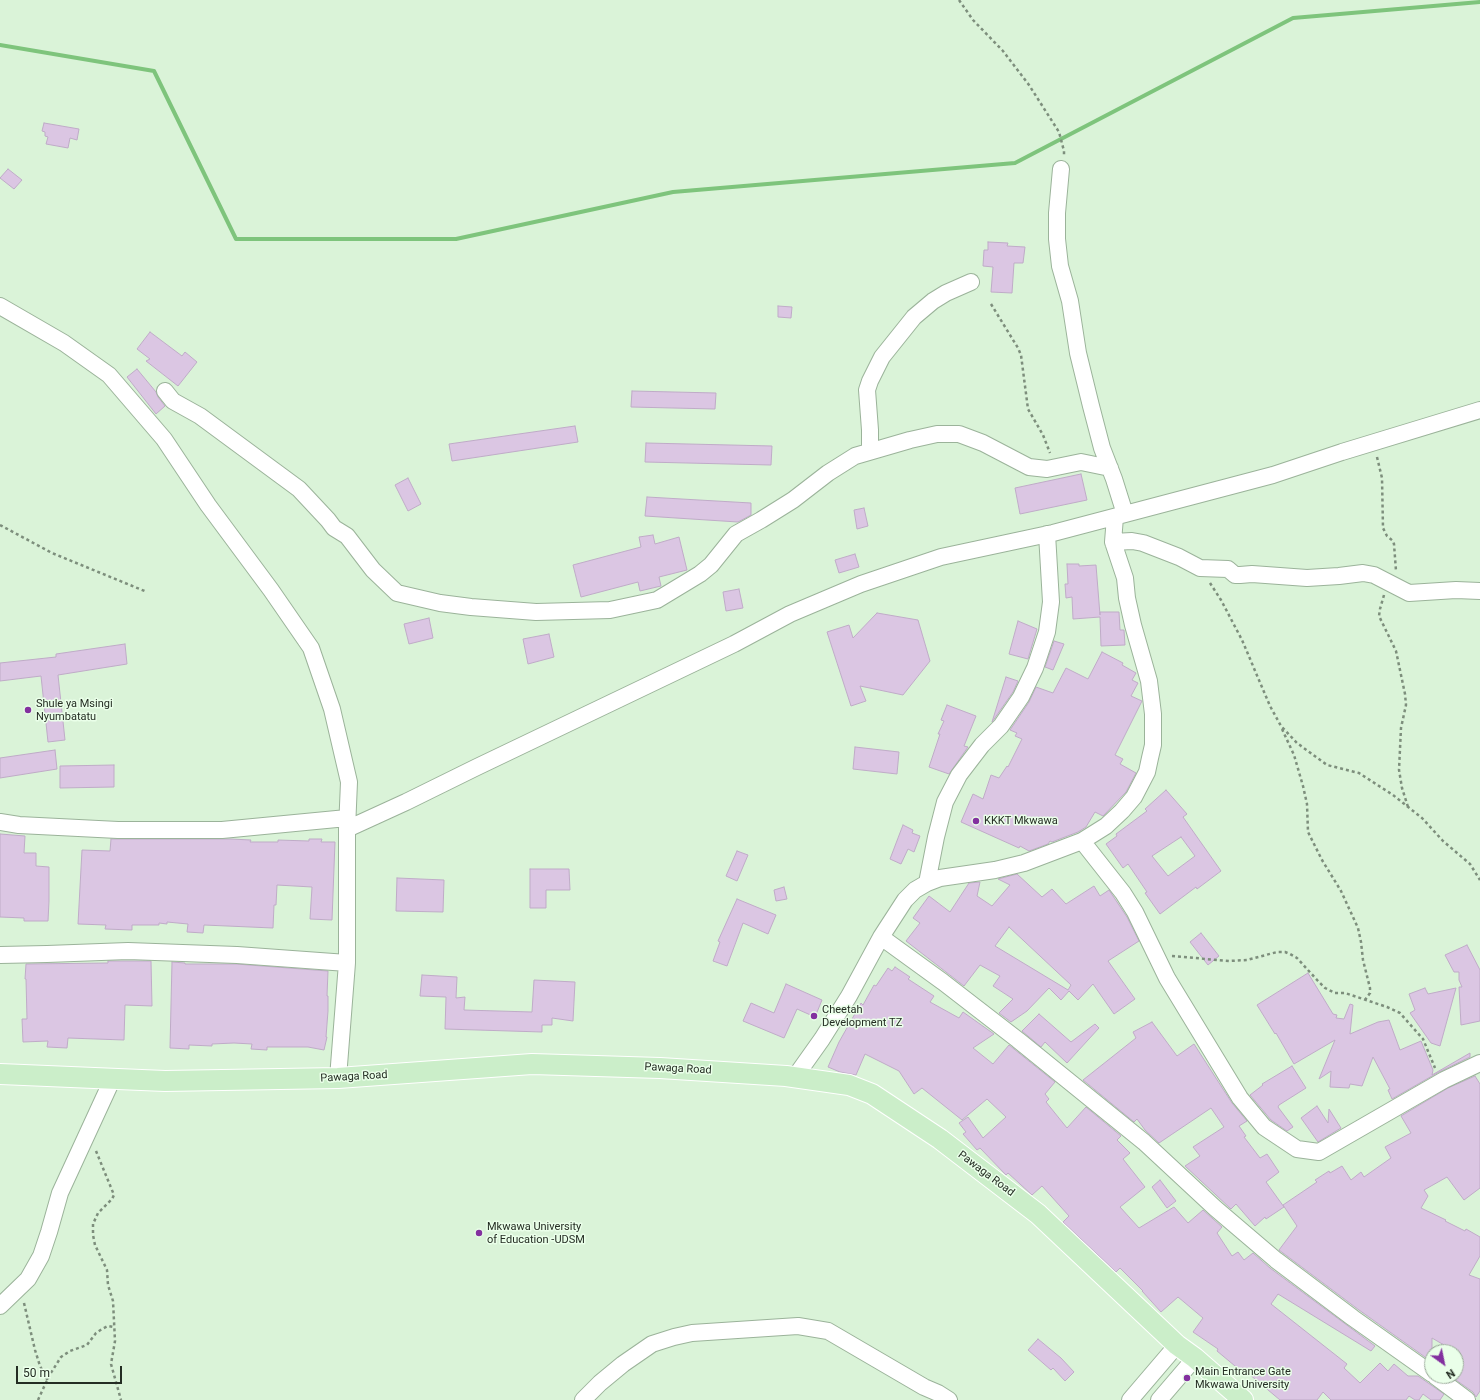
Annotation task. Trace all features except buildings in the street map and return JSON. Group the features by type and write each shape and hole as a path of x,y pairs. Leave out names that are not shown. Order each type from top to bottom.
{"main road":[{"name":"Pawaga Road","path":"0,1074 165,1081 338,1078 532,1064 660,1068 795,1077 849,1085 872,1094 940,1140 1038,1214 1177,1344 1243,1400"}],"street":[{"path":"795,1077 822,1039 849,996 880,937 905,900 915,890 940,878 995,870 1024,862 1082,841 1106,826 1122,811 1134,797 1147,772 1153,745 1153,714 1149,681 1133,625 1127,598 1125,578 1113,542 1120,516 1110,468 1102,448 1091,406 1078,353 1070,301 1060,266 1057,239 1057,213 1061,169"},
{"path":"870,451 868,390 882,357 914,317 933,301 946,293 971,282"},
{"path":"0,306 64,343 109,375 164,439 208,505 271,590 311,648 332,709 349,782 347,824 347,963 338,1078"},
{"path":"165,392 173,401 206,420 299,489 334,528 347,536 373,570 397,593 440,603 471,608 536,612 610,610 657,600 700,574 710,565 736,534 793,500 828,473 855,456 910,440 937,434 959,434 983,443 1029,467 1047,469 1081,462 1110,468"},
{"path":"0,822 19,825 118,830 214,830 347,824 406,802 734,644 790,614 861,584 941,557 1047,534 1120,516 1273,475 1480,410"},
{"path":"927,883 945,802 955,782 982,745 1001,726 1021,697 1035,668 1047,632 1051,602 1047,534"},
{"path":"1113,542 1132,541 1179,556 1200,568 1228,569 1235,574 1240,575 1252,574 1313,578 1363,573 1374,575 1409,593 1456,590 1480,591"},
{"path":"1082,841 1127,899 1135,912 1167,978 1240,1098 1264,1127 1297,1149 1319,1152 1440,1082 1480,1063"},
{"path":"880,937 943,982 1018,1040 1144,1142 1214,1208 1276,1260 1353,1318 1424,1368"},
{"path":"0,955 128,951 347,963"},
{"path":"0,1306 28,1279 41,1256 50,1232 60,1193 113,1078"},
{"path":"583,1400 600,1383 628,1360 652,1344 692,1332 798,1326 828,1331 949,1400"},
{"path":"1130,1400 1177,1344"},
{"path":"1159,1400 1195,1358"},
{"path":"1446,1384 1467,1400"}],"path":[{"path":"959,0 972,20 1003,51 1029,85 1052,121 1062,138 1064,151 1061,169"},
{"path":"991,304 1021,355 1028,409 1043,435 1056,467"},
{"path":"1373,443 1382,478 1383,528 1387,536 1393,541 1395,549 1396,571 1383,598 1379,616 1396,651 1406,694 1406,705 1401,735 1400,770 1402,788 1408,808"},
{"path":"0,525 52,553 147,592"},
{"path":"1200,568 1221,600 1242,640 1270,706 1294,755 1304,786 1307,804 1308,832 1322,860 1341,891 1358,928 1363,960 1370,988 1370,993 1365,1000"},
{"path":"1281,726 1297,743 1327,765 1359,773 1393,795 1422,818 1443,841 1470,864 1480,880"},
{"path":"1156,955 1229,961 1247,960 1277,952 1285,952 1297,958 1325,988 1335,993 1345,994 1365,1000 1400,1013 1423,1039 1440,1082"},
{"path":"90,1127 98,1159 114,1195 98,1213 94,1224 93,1235 95,1245 107,1270 108,1285 115,1312 115,1341 111,1364 122,1400"},
{"path":"22,1284 24,1308 31,1336 40,1366 48,1381"},
{"path":"38,1400 49,1376 61,1357 70,1351 88,1345 96,1333 102,1329 108,1326 114,1327"}],"waterway":[{"path":"0,45 154,71 236,239 456,239 673,192 1015,163 1293,18 1480,2"}],"place":[{"name":"Shule ya Msingi Nyumbatatu","path":"28,710"},
{"name":"KKKT Mkwawa","path":"976,821"},
{"name":"Cheetah Development TZ","path":"814,1016"},
{"name":"Mkwawa University of Education -UDSM","path":"479,1233"},
{"name":"Main Entrance Gate Mkwawa University","path":"1187,1378"}]}
